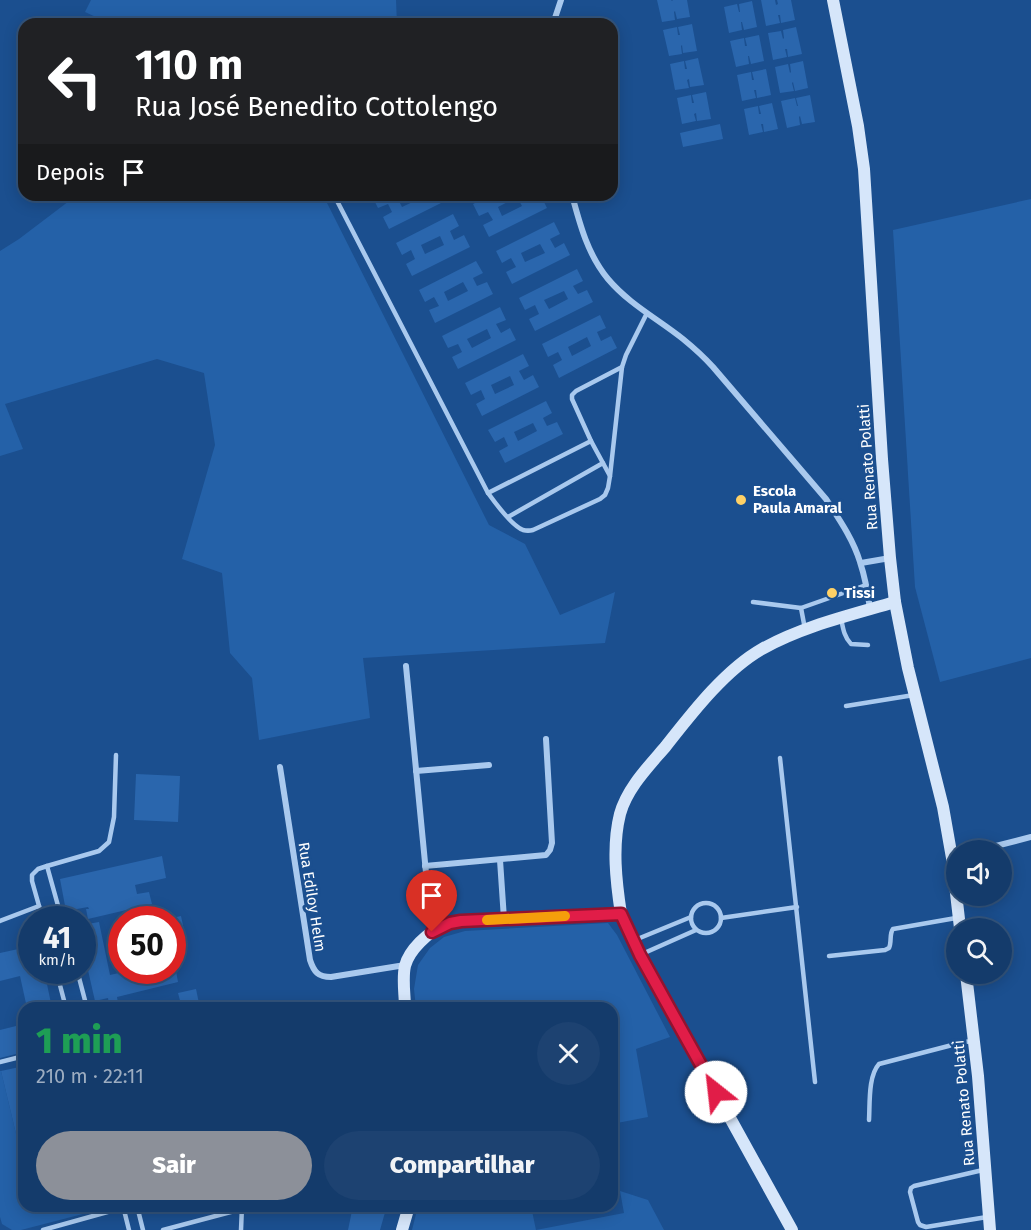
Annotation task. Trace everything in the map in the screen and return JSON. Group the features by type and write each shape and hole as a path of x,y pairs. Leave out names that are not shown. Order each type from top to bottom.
{"main road":[{"name":"Rua Renato Polatti","path":"833,0 858,126 864,169 881,449 895,602 914,695 950,840"},
{"path":"792,1230 640,955 621,914 616,871 617,827 627,797 636,784 699,706 742,663 778,641 841,618 895,602"},
{"path":"405,1002 405,965 421,942 441,926 461,921 621,914"},
{"name":"Rua Renato Polatti","path":"967,984 990,1230"},
{"path":"402,1230 407,1212"}],"street":[{"path":"555,18 561,0"},
{"path":"574,201 584,237 594,258 608,278 621,292 682,338 713,367 826,499 853,543 861,563 870,609"},
{"path":"861,563 890,558"},
{"path":"406,666 430,914"},
{"path":"425,866 546,855 552,843 546,738"},
{"path":"416,771 489,765"},
{"name":"Rua Ediloy Helm","path":"280,767 312,968 317,975 331,977 405,965"},
{"path":"1012,842 1031,837"},
{"path":"500,860 504,919"}],"lane":[{"path":"337,201 488,493 499,508 522,530 533,530 600,499 604,495 610,476 622,367 647,313"},
{"path":"610,476 591,441 572,395 622,367"},
{"path":"488,493 591,441"},
{"path":"508,517 603,464"},
{"path":"753,602 801,608 866,585"},
{"path":"801,608 805,631"},
{"path":"841,618 848,641 851,644 868,645"},
{"path":"846,706 914,695"},
{"path":"39,906 32,881 32,875 38,869 99,851 110,842 114,817 117,756"},
{"path":"780,758 815,1082"},
{"path":"47,866 58,906"},
{"path":"706,903 717,908 721,918 720,924 712,932 701,933 692,924 691,917 696,907 706,903"},
{"path":"721,918 796,907"},
{"path":"0,921 18,914"},
{"path":"633,941 691,917"},
{"path":"830,956 885,950 891,944 893,929 946,924"},
{"path":"640,955 696,930"},
{"path":"60,984 64,1002"},
{"path":"81,984 85,1002"},
{"path":"868,1120 872,1078 879,1064 974,1041"},
{"path":"0,1062 18,1058"},
{"path":"985,1169 914,1186 910,1192 918,1222 926,1227 989,1216"},
{"path":"43,1230 107,1212"},
{"path":"126,1212 129,1230"},
{"path":"138,1212 143,1230"},
{"path":"163,1230 228,1212"},
{"path":"241,1230 242,1212"}],"shaded area":[{"path":"91,0 396,0 397,18 98,18 85,12"},
{"path":"1031,199 1031,658 940,682 915,587 893,230"},
{"path":"69,201 326,201 489,525 525,544 560,615 615,592 605,643 363,658 370,718 259,740 252,678 230,653 222,573 182,559 215,445 204,373 157,359 5,404 23,449 0,456 0,251"},
{"path":"608,923 617,935 670,1037 636,1049 648,1117 618,1123 618,1002 415,1002 414,989 418,965 430,948 444,937 465,931"},
{"path":"1,1071 18,1142 18,1212 90,1212 21,1230 12,1230 2,1224 0,1217"},
{"path":"620,1191 648,1200 664,1230 536,1230 624,1213"},
{"path":"416,1212 532,1212 536,1230 412,1230"}],"building":[{"path":"657,0 687,0 690,17 677,19 675,11 675,20 662,22"},
{"path":"761,0 775,0 776,5 777,0 791,0 795,20 781,23 780,15 778,15 780,23 766,26"},
{"path":"752,1 757,27 744,30 741,22 742,30 729,33 724,7 737,4 740,12 739,4"},
{"path":"692,24 697,51 683,53 682,45 682,54 669,56 663,30 677,27 678,35 680,35 678,27"},
{"path":"796,27 802,54 788,57 787,49 785,49 787,57 773,60 768,33 781,31 783,39 783,30"},
{"path":"759,35 764,61 751,64 748,56 749,64 736,67 730,41 744,38 745,46 747,46 745,38"},
{"path":"698,58 704,85 690,87 689,79 687,80 689,88 675,90 670,64 684,61 685,69 687,69 685,61"},
{"path":"803,61 808,88 795,91 793,82 794,91 780,93 775,67 788,64 790,73 790,64"},
{"path":"766,69 771,95 757,98 756,90 754,90 756,98 742,101 737,75 751,72 752,80 754,80 752,72"},
{"path":"706,92 711,119 697,121 696,113 694,114 696,121 682,124 677,98 691,95 692,103 694,103 692,95"},
{"path":"810,95 815,122 802,124 800,116 800,125 787,128 781,101 795,98 798,106 796,98"},
{"path":"772,103 778,129 764,132 763,124 761,124 763,132 749,135 744,109 758,106 759,114 761,114 759,106"},
{"path":"720,124 723,139 683,147 680,133"},
{"path":"374,201 399,201 402,207 415,201 445,201 389,229 383,217 392,212 388,204 378,208"},
{"path":"479,201 509,201 498,207 502,216 522,206 519,201 544,201 547,208 489,237 483,225 493,220 488,212 479,216 473,204"},
{"path":"453,214 459,226 450,231 454,240 464,235 470,247 412,276 406,264 415,259 411,250 402,255 396,243","holes":["440,236 444,245 425,254 421,245"]},
{"path":"554,222 560,234 550,239 555,248 564,243 570,255 512,284 506,272 516,267 511,258 502,263 496,251","holes":["540,244 545,253 525,262 521,253"]},
{"path":"476,261 483,273 473,278 477,286 487,282 493,294 435,323 429,310 439,306 434,297 425,302 419,290","holes":["463,282 468,291 448,301 444,292"]},
{"path":"577,269 583,281 573,286 578,294 587,290 593,302 535,331 529,319 539,314 535,305 525,310 519,298","holes":["564,291 568,299 549,309 544,300"]},
{"path":"500,307 506,320 496,324 501,333 510,328 516,340 458,369 452,357 462,352 458,344 448,348 442,336","holes":["487,329 491,338 472,348 467,339"]},
{"path":"600,315 606,328 597,332 601,341 611,336 617,348 559,378 553,365 562,360 558,352 548,357 542,344","holes":["587,337 591,346 572,356 568,347"]},
{"path":"523,354 529,366 519,371 524,380 533,375 539,387 482,416 476,404 485,399 481,390 471,395 465,383","holes":["510,376 514,385 495,394 491,385"]},
{"path":"546,401 552,413 543,418 547,426 557,422 563,434 505,463 499,451 508,446 504,437 495,442 488,430","holes":["533,423 537,431 518,441 514,432"]},
{"path":"136,774 180,776 178,822 134,820"},
{"path":"162,856 166,878 135,885 137,894 149,892 152,904 108,906 108,914 96,917 96,906 65,906 60,879"},
{"path":"99,922 108,965 108,984 170,984 117,997 118,1002 109,1002 108,998 95,1001 91,984 96,984 96,923"},
{"path":"18,949 18,976 0,981 0,953"},
{"path":"22,984 47,984 51,1002 26,1002"},
{"path":"196,989 199,1002 180,1002 178,993"},
{"path":"18,1026 18,1054 0,1058 0,1030"},
{"path":"18,1067 18,1142 1,1071"},
{"path":"352,1212 385,1212 380,1230 348,1230"}],"slow traffic":[{"path":"487,920 565,916"}],"place":[{"name":"Escola Paula Amaral","path":"741,500"},
{"name":"Tissi","path":"832,593"}],"route":[{"path":"432,932 441,926 461,921 621,914 640,955 716,1092"}]}
